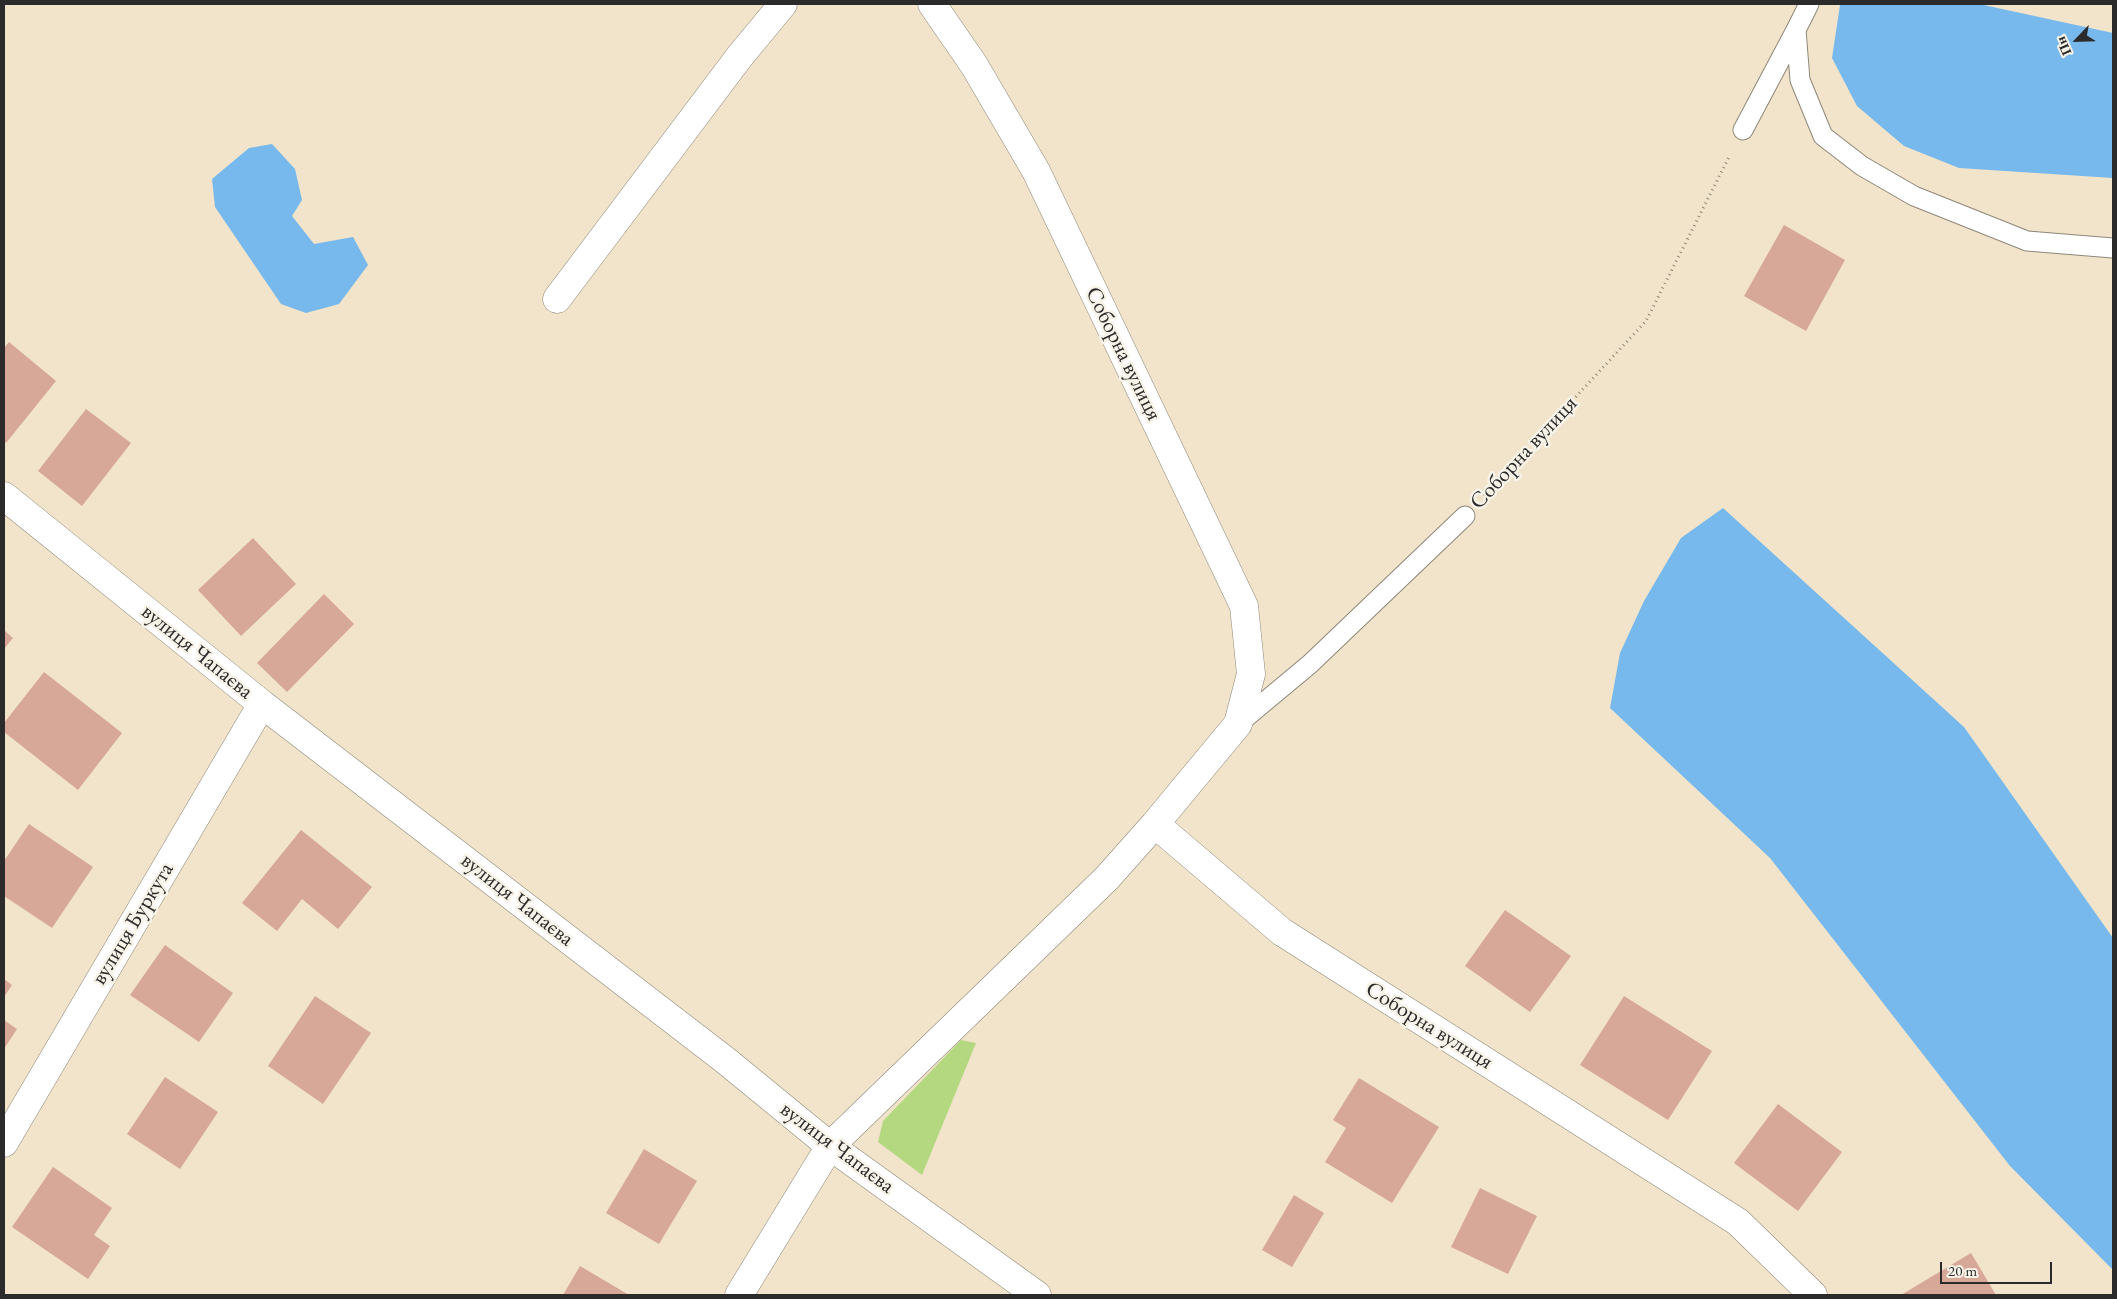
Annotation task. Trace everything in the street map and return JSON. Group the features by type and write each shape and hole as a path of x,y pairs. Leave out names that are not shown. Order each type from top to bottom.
{"street":[{"path":"557,299 734,64 783,4"},
{"name":"Соборна вулиця","path":"932,4 974,65 1036,171 1244,606 1251,674 1238,724 1156,824 1282,932 1738,1222 1813,1295"},
{"name":"вулиця Чапаєва","path":"4,496 262,704 725,1060 830,1146 1037,1295"},
{"name":"вулиця Буркута","path":"4,1143 262,704"},
{"path":"739,1295 830,1146 1107,878 1156,824"}],"lane":[{"path":"1743,130 1809,4"},
{"path":"1796,30 1800,80 1823,136 1862,166 1914,196 2027,241 2113,248"},
{"name":"Соборна вулиця","path":"1238,724 1310,664 1465,516"}],"path":[{"name":"Соборна вулиця","path":"1465,516 1646,321 1743,130"}],"green space":[{"path":"961,1040 976,1043 922,1175 878,1142 883,1121"}],"water":[{"path":"1979,4 2113,33 2113,178 1959,168 1904,146 1857,106 1832,58 1840,5"},
{"path":"272,144 295,169 302,200 292,216 314,244 353,237 368,265 339,304 306,313 281,304 215,207 212,179 249,148"},
{"path":"1723,508 1964,727 2113,938 2113,1270 2010,1166 1770,858 1610,708 1620,653 1644,601 1681,538"}],"building":[{"path":"1784,225 1845,260 1806,331 1744,296"},
{"path":"9,342 56,381 6,443 4,441 4,348"},
{"path":"86,409 131,443 82,506 38,471"},
{"path":"253,538 296,584 241,636 198,590"},
{"path":"324,594 354,624 287,692 257,663"},
{"path":"4,630 13,638 4,649"},
{"path":"44,672 122,733 78,790 4,732 4,723"},
{"path":"29,824 93,867 52,928 4,896 4,861"},
{"path":"301,830 372,887 338,929 302,899 277,931 242,903"},
{"path":"1505,910 1571,956 1530,1012 1465,966"},
{"path":"165,945 233,993 199,1042 130,995"},
{"path":"4,979 12,985 4,997"},
{"path":"315,996 371,1033 323,1104 268,1066"},
{"path":"1624,996 1712,1051 1668,1120 1580,1065"},
{"path":"4,1020 17,1029 4,1049"},
{"path":"165,1077 218,1112 180,1169 127,1134"},
{"path":"1359,1078 1439,1127 1392,1203 1325,1162 1346,1128 1333,1120"},
{"path":"1778,1104 1842,1152 1798,1211 1734,1163"},
{"path":"644,1149 697,1181 659,1244 606,1213"},
{"path":"53,1167 112,1208 94,1235 110,1246 88,1279 12,1227"},
{"path":"1480,1188 1537,1216 1508,1274 1451,1247"},
{"path":"1294,1195 1324,1213 1292,1267 1262,1250"},
{"path":"1971,1253 1996,1295 1901,1295"},
{"path":"580,1266 629,1295 563,1295"}]}
